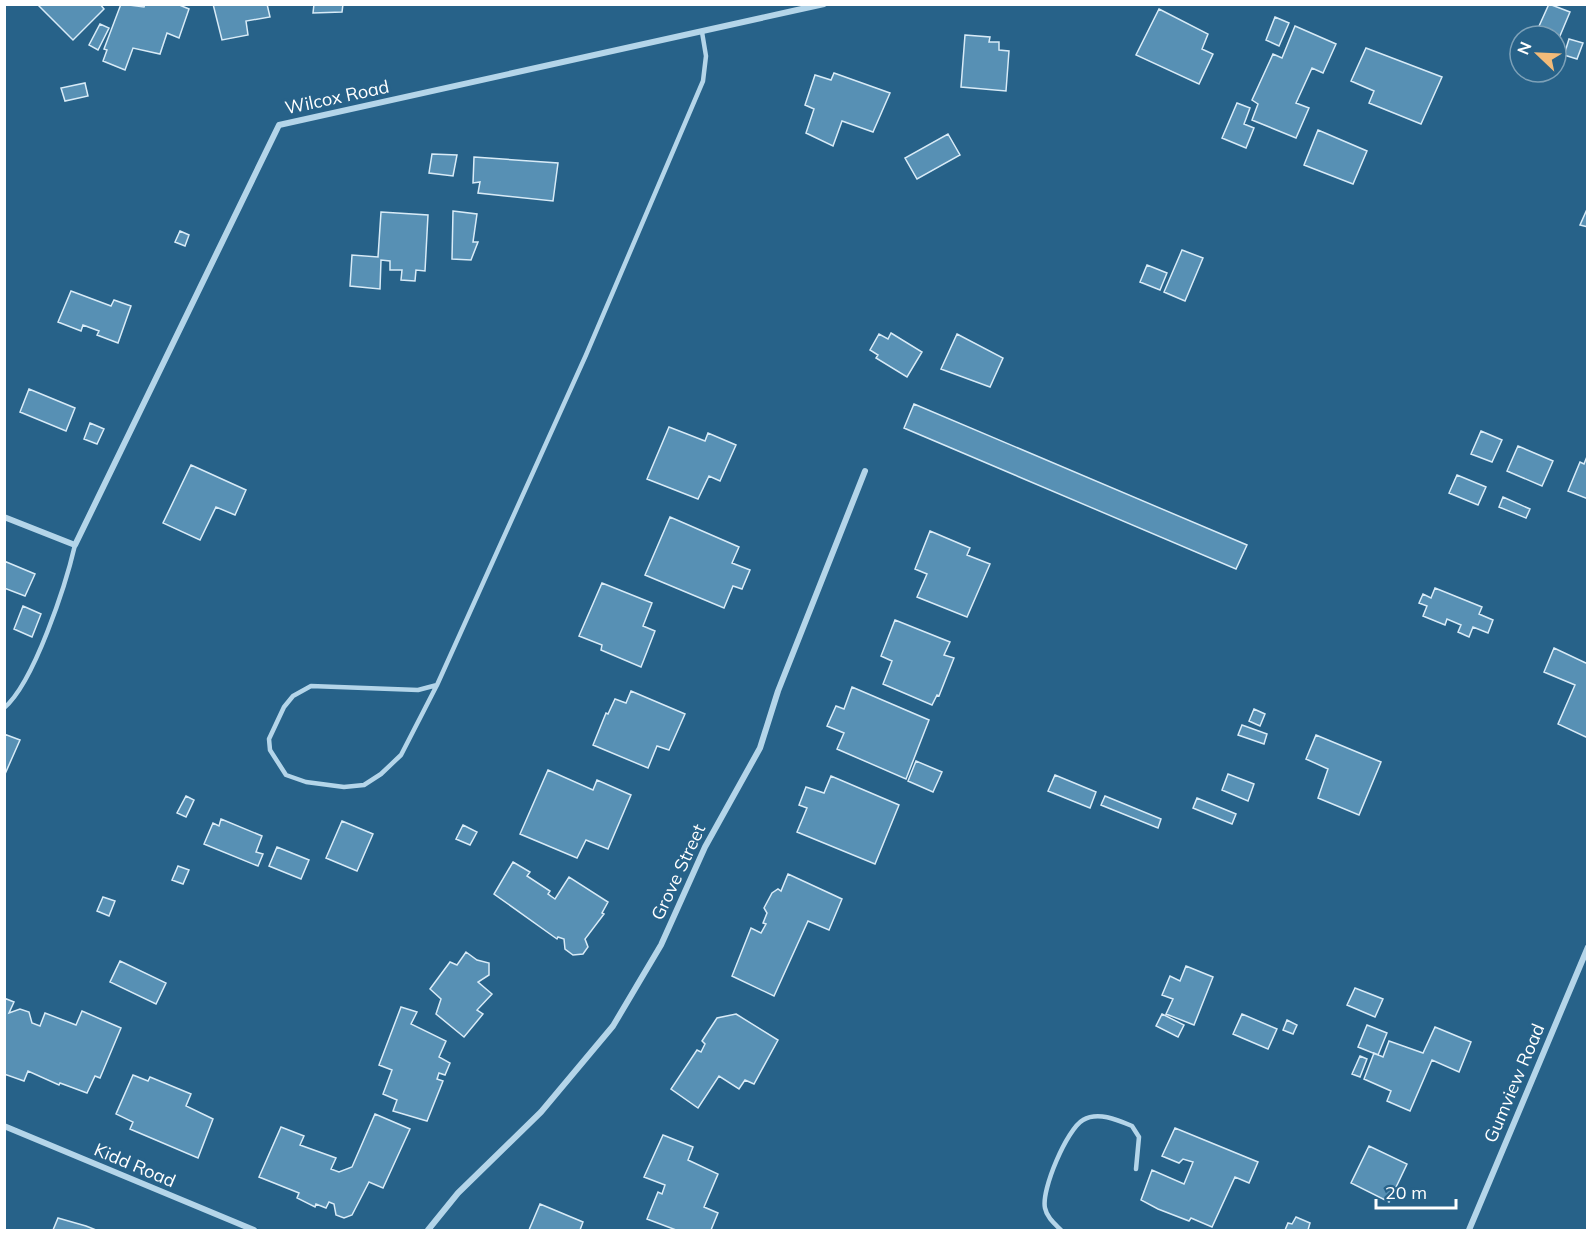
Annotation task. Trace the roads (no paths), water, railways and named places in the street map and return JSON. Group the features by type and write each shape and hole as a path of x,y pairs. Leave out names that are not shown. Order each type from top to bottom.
{"street":[{"name":"Wilcox Road","path":"75,544 279,125 824,4"},
{"name":"Grove Street","path":"428,1230 458,1193 541,1112 613,1026 661,945 705,848 760,748 778,691 865,471"},
{"path":"4,517 75,544"},
{"name":"Gumview Road","path":"1469,1230 1587,946"},
{"name":"Kidd Road","path":"4,1126 254,1230"}],"lane":[{"path":"437,685 418,690 311,686 293,696 284,707 272,731 270,750 286,775 294,779 344,787 364,784 381,774 401,754 437,685 586,355 703,81 706,56 702,32"},
{"path":"4,708 14,700 42,644 67,581 75,544"},
{"path":"1061,1230 1049,1218 1044,1207 1047,1188 1069,1133 1082,1120 1096,1116 1132,1126 1139,1137 1137,1169"}]}
